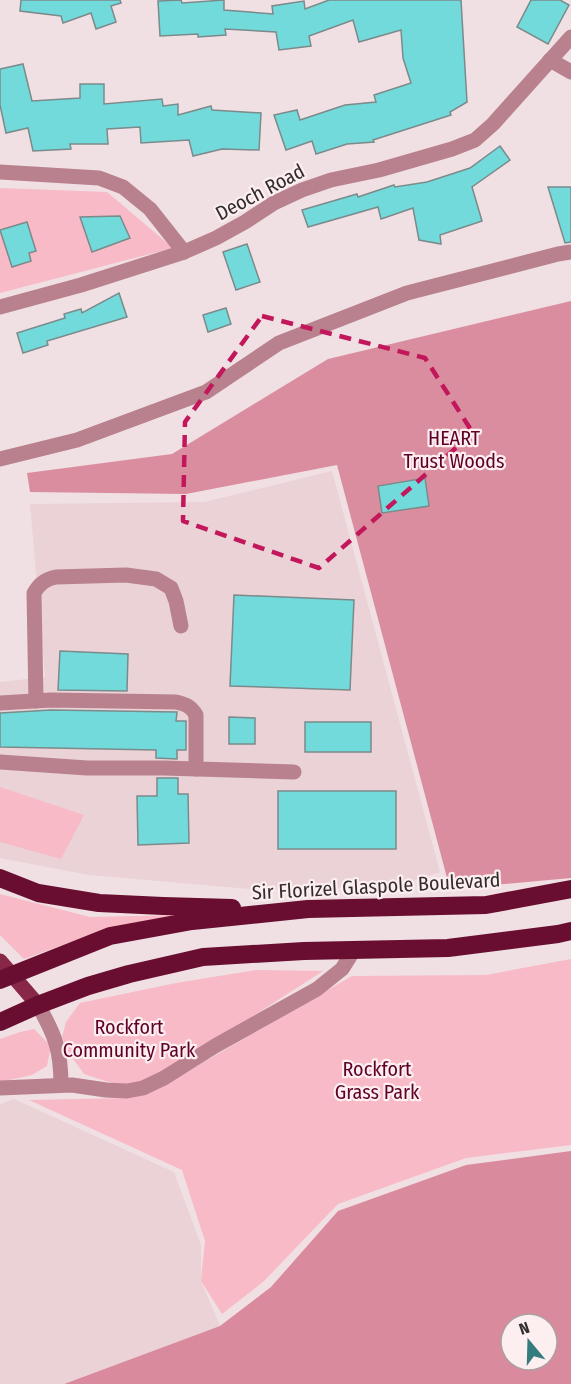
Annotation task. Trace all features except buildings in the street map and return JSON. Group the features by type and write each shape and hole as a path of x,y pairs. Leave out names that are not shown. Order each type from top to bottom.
{"highway":[{"path":"0,878 38,893 99,903 308,909"},
{"name":"Sir Florizel Glaspole Boulevard","path":"4,972 110,936 192,921 308,909 486,905 571,889"},
{"path":"0,1022 88,986 202,957 304,951 448,948 558,934 571,930"}],"main road":[{"path":"4,972 38,1005"}],"street":[{"name":"Deoch Road","path":"0,307 81,285 184,252 216,238 274,203 302,190 331,180 379,170 452,149 475,140 493,124 571,37"},
{"path":"550,60 571,72"},
{"path":"0,172 99,178 123,187 150,209 184,252"},
{"path":"0,459 77,440 206,392 279,344 407,293 571,252"},
{"path":"36,701 34,593 39,584 48,579 126,575 156,579 171,588 181,626"},
{"path":"0,702 51,700 176,702 188,705 196,715 196,769"},
{"path":"0,762 87,768 294,772"},
{"path":"0,1088 72,1084 106,1090 127,1091 143,1088 316,989 342,969 354,950"},
{"path":"38,1005 57,1044 61,1065 61,1085"}],"highlighted area":[{"path":"262,316 425,358 473,433 319,568 183,521 185,422"}],"shaded area":[{"path":"332,471 440,872 398,886 262,890 89,875 0,858 0,682 45,677 30,504 204,502"},
{"path":"14,1099 174,1172 201,1245 201,1281 220,1326 63,1384 0,1384 0,1104"},
{"path":"571,1151 571,1384 64,1384 220,1326 271,1287 338,1211 466,1165"}],"green space":[{"path":"0,188 107,192 173,248 0,293"},
{"name":"HEART Trust Woods","path":"571,301 571,878 450,889 337,465 186,494 30,492 27,473 172,454 328,359"},
{"path":"0,787 84,815 61,859 0,842"},
{"path":"0,894 90,917 183,915 93,934 24,959 0,935"},
{"name":"Rockfort Grass Park","path":"571,959 571,1145 466,1158 338,1204 263,1282 222,1314 201,1281 205,1241 182,1170 29,1100 125,1098 156,1090 352,976 486,975"},
{"name":"Rockfort Community Park","path":"256,970 323,971 149,1080 132,1085 108,1082 84,1074 69,1053 62,1037 66,1022 80,1003 176,983"},
{"path":"34,1029 51,1046 47,1066 32,1075 0,1082 0,1039"}]}
